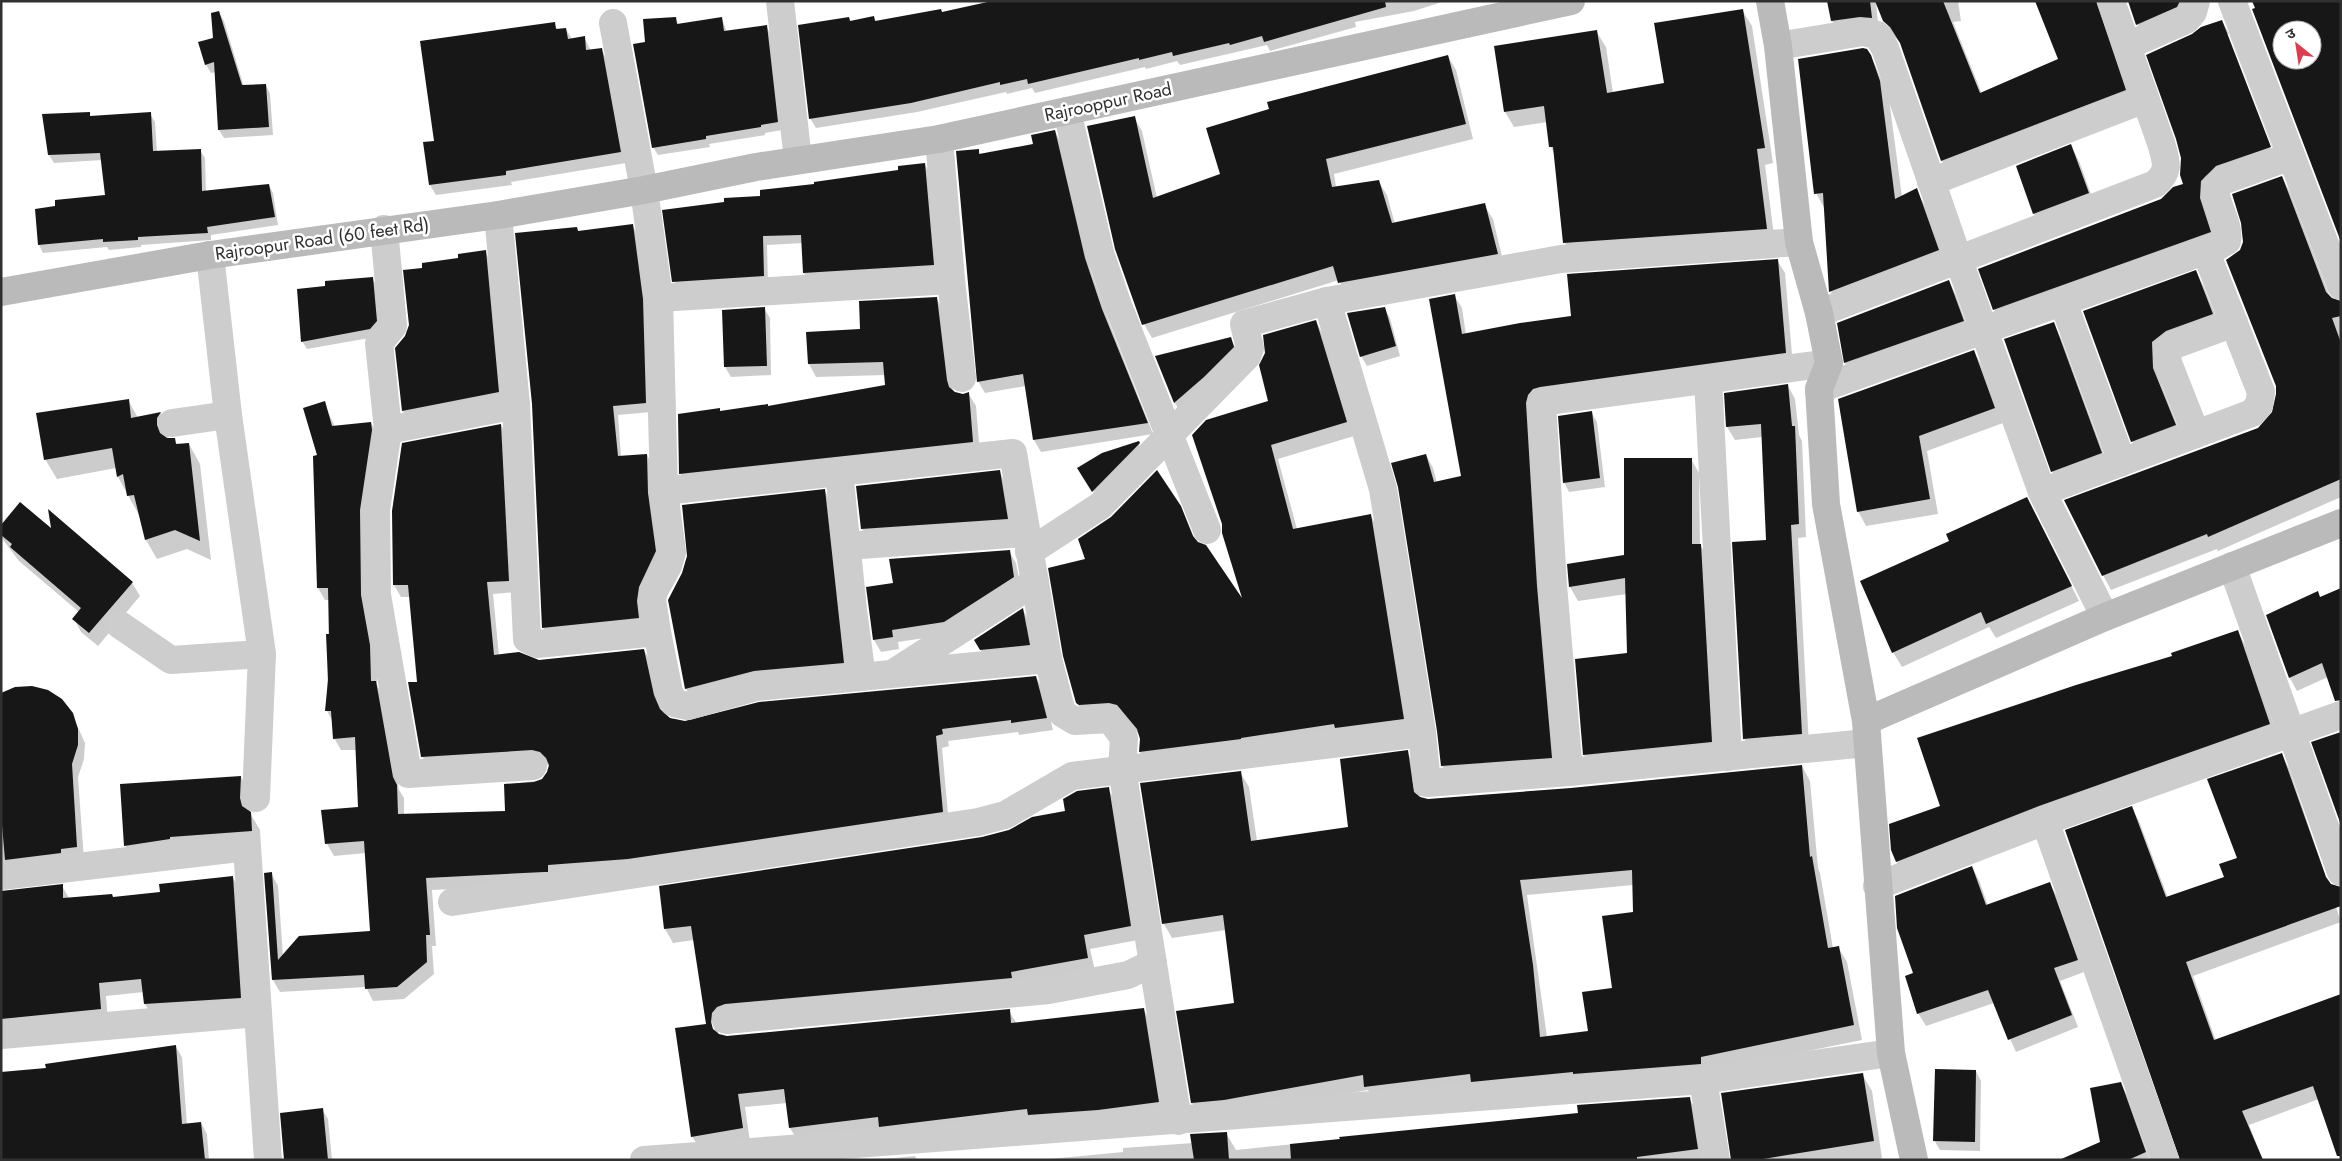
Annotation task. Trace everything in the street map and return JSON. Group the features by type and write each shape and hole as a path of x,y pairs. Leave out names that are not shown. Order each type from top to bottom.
{"main road":[{"name":"Rajrooppur Road","path":"644,190 756,167 939,139 1570,1"},
{"path":"1770,1 1778,46 1799,242 1819,313 1829,363 1819,389 1826,504 1866,732 1891,1053 1914,1160"},
{"name":"Rajroopur Road (60 feet Rd)","path":"1,292 210,255 498,214 644,190"},
{"path":"1866,732 2105,617 2341,523"}],"street":[{"path":"780,1 798,160"},
{"path":"1819,313 1959,261 2155,184 2164,176 2167,164 2111,1"},
{"path":"2127,46 2186,20 2194,12 2196,1"},
{"path":"2232,1 2341,286"},
{"path":"613,23 644,190 659,298 664,491 672,552 668,566 654,591 652,599 656,632 669,692 674,704 688,706 756,686 1048,658"},
{"path":"1778,46 1862,32 1877,36 1885,48 2042,492 2105,617"},
{"path":"1931,182 2145,99"},
{"path":"1067,111 1100,253 1117,303 1207,530"},
{"path":"939,139 951,280 962,378"},
{"path":"1819,389 2227,241 2228,232 2214,196 2214,186 2222,181 2291,156"},
{"path":"498,214 516,404 527,639 537,644 656,632"},
{"path":"384,229 393,326 379,343 388,430 376,510 377,594 408,774 533,766"},
{"path":"847,546 1028,543 1100,506 1247,356 1250,348 1244,324 1327,301 1561,259 1799,242"},
{"path":"2042,492 2252,413 2259,406 2261,392 2205,250"},
{"path":"210,255 228,415 262,654 256,798"},
{"path":"659,298 951,280"},
{"path":"1327,301 1382,489 1422,733 1427,783 1728,757 1866,732"},
{"path":"2063,302 2122,462"},
{"path":"2196,434 2168,363 2167,354 2171,346 2234,322"},
{"path":"1569,772 1553,585 1542,402 1829,363"},
{"path":"1708,380 1728,757"},
{"path":"388,430 516,404"},
{"path":"172,423 228,415"},
{"path":"664,491 1013,453 1048,658 1062,713 1075,721 1110,719 1124,738 1122,769 1178,1120"},
{"path":"839,471 862,677"},
{"path":"2232,566 2341,872"},
{"path":"892,674 1035,582"},
{"path":"120,625 171,660 262,654"},
{"path":"1877,886 2045,822 2341,715"},
{"path":"452,902 978,822 1005,815 1072,776 1422,733"},
{"path":"2045,822 2165,1160"},
{"path":"1,876 247,847 268,1160"},
{"path":"726,1020 1049,990 1128,975 1153,963"},
{"path":"1,1035 258,1013"},
{"path":"644,1160 1703,1080 1891,1053"},
{"path":"1703,1080 1716,1160"}],"building":[{"path":"992,1 1385,1 1386,7 1264,42 1262,36 1230,45 1229,43 1173,56 1172,52 1139,60 1139,58 1028,84 1027,79 1000,85 1000,82 911,103 809,119 798,25 849,17 850,21 874,16 875,21 941,9 942,12"},
{"path":"1827,1 1870,1 1872,18 1860,17 1831,21"},
{"path":"1875,1 1943,1 1980,93 2058,59 2035,1 2096,1 2126,90 1941,161 1900,43 1890,27 1883,21"},
{"path":"2128,1 2180,1 2177,7 2136,25"},
{"path":"2252,1 2341,1 2341,242 2275,70 2322,70 2322,20 2272,20 2272,61 2252,9 2255,8"},
{"path":"1743,9 1765,148 1757,149 1767,229 1563,243 1553,147 1549,147 1544,106 1504,112 1494,46 1597,30 1607,93 1664,83 1654,23"},
{"path":"219,11 242,85 266,84 269,127 218,130 214,62 205,65 198,42 213,38 211,13"},
{"path":"676,17 677,24 722,17 724,31 767,25 778,122 761,125 761,127 706,136 706,139 652,148 633,44 645,42 643,19"},
{"path":"2222,20 2271,147 2216,166 2201,181 2200,198 2211,232 1993,310 1978,269 2161,199 2173,187 2183,184 2180,175 2181,158 2176,139 2146,55 2192,34 2201,27"},
{"path":"555,22 556,29 566,28 568,39 585,36 586,50 602,48 621,152 506,171 506,175 429,185 423,142 434,141 420,41"},
{"path":"1863,48 1867,49 1871,55 1880,81 1895,199 1917,188 1939,250 1829,292 1823,193 1814,194 1798,59"},
{"path":"1448,55 1466,124 1326,159 1332,187 1379,180 1392,223 1485,203 1498,254 1338,283 1333,266 1142,325 1115,249 1087,126 1135,116 1153,198 1220,174 1206,128 1269,109 1267,102"},
{"path":"90,112 90,116 151,112 153,151 201,149 202,191 269,184 275,217 207,227 208,233 138,237 138,240 103,242 103,239 38,245 35,209 55,206 55,200 105,195 100,153 48,155 42,114"},
{"path":"1055,130 1085,258 1102,309 1148,423 1033,440 1023,374 977,382 956,151 979,149 979,154 1033,144 1031,135"},
{"path":"2071,144 2089,193 2033,214 2016,166"},
{"path":"925,163 934,265 803,273 801,235 763,236 764,276 672,282 662,210 724,202 724,198 760,196 760,190 814,184 814,182 898,170 898,166"},
{"path":"2282,176 2326,292 2332,298 2341,301 2341,316 2332,318 2341,343 2341,479 2208,537 2207,534 2102,576 2064,500 2258,428 2272,412 2276,386 2226,260 2240,250 2243,242 2241,223 2232,194"},
{"path":"633,224 643,299 646,403 613,406 618,456 647,454 648,493 656,551 639,587 637,601 639,618 542,628 532,404 515,233 577,227 578,231"},
{"path":"486,250 499,392 402,411 395,348 405,336 409,325 403,270 422,268 422,263 458,258 458,254"},
{"path":"1778,259 1786,353 1540,387 1533,389 1528,395 1526,403 1537,586 1552,758 1441,766 1398,487 1391,463 1426,454 1434,482 1461,476 1429,299 1455,294 1462,334 1571,316 1567,274"},
{"path":"2196,270 2213,314 2166,331 2152,342 2153,368 2176,425 2131,442 2083,311"},
{"path":"373,277 377,321 370,329 301,342 297,289 325,286 325,281"},
{"path":"1949,280 1964,321 1844,363 1837,323"},
{"path":"937,297 947,380 949,387 955,392 963,394 969,392 973,442 679,474 678,414 720,408 720,411 768,404 768,406 885,385 883,362 808,364 806,332 860,329 859,301"},
{"path":"765,307 767,366 724,367 722,310"},
{"path":"1385,307 1396,346 1360,357 1347,313"},
{"path":"1316,320 1347,422 1271,445 1293,529 1371,514 1404,719 1335,728 1334,724 1241,739 1139,752 1140,739 1137,729 1117,705 1109,703 1079,705 1076,703 1063,656 1048,568 1085,559 1078,539 1111,517 1157,470 1181,506 1193,536 1198,542 1206,545 1242,598 1222,533 1222,524 1192,435 1206,420 1268,401 1259,365 1265,353 1263,335"},
{"path":"2054,322 2102,453 2051,472 2004,339"},
{"path":"1231,337 1234,347 1174,403 1155,356"},
{"path":"1974,350 1995,408 1919,436 1930,499 1857,512 1838,399"},
{"path":"1788,384 1792,426 1795,426 1799,524 1791,525 1802,734 1743,739 1732,542 1766,540 1761,424 1726,427 1724,393"},
{"path":"129,399 131,418 161,412 157,418 160,433 167,438 175,438 176,444 189,443 200,541 175,530 145,540 134,495 127,496 123,474 117,477 112,448 44,460 36,413"},
{"path":"325,401 332,426 371,422 372,430 360,510 361,595 370,645 371,681 376,681 393,777 397,785 398,814 505,811 504,784 534,782 542,779 549,765 546,758 540,752 532,750 421,757 408,682 417,682 408,585 393,585 392,511 402,443 501,424 509,581 487,582 494,655 519,652 539,660 644,649 654,695 660,709 670,718 685,721 759,702 1036,676 1047,718 1011,723 1011,720 942,729 943,734 936,736 943,812 628,859 548,865 548,872 426,878 430,935 426,935 427,962 397,987 365,989 364,975 272,980 264,873 272,872 278,960 299,936 370,931 364,841 325,844 321,810 358,807 355,737 333,739 331,711 325,711 328,680 326,634 329,634 328,588 317,588 313,456 317,455 303,408"},
{"path":"1592,411 1600,478 1563,483 1558,416"},
{"path":"1139,441 1140,443 1092,492 1077,468 1102,453"},
{"path":"1624,458 1692,458 1692,544 1701,544 1712,742 1583,755 1575,659 1627,653 1625,578 1569,587 1567,564 1624,555"},
{"path":"1000,470 1008,519 861,529 856,486"},
{"path":"825,489 844,663 754,671 685,689 668,600 682,573 687,556 682,505"},
{"path":"2027,497 2072,586 1986,624 1981,612 1892,653 1860,581 1949,541 1946,534"},
{"path":"20,502 51,528 48,509 133,582 89,633 72,619 81,608 10,547 12,544 1,535 1,525"},
{"path":"1010,550 1014,577 944,622 892,630 893,637 873,640 866,587 893,583 889,559"},
{"path":"2341,588 2341,700 2335,701 2322,663 2289,678 2266,615 2318,591 2320,597"},
{"path":"1023,608 1030,645 980,650 974,640"},
{"path":"2238,630 2270,724 2039,806 1896,862 1891,850 1889,824 1940,806 1917,738 2076,685 2172,656 2171,653"},
{"path":"32,686 48,690 62,699 73,713 78,729 78,745 72,764 77,847 61,849 61,853 5,860 1,813 1,693 15,687"},
{"path":"2341,732 2341,825 2311,742"},
{"path":"1408,750 1414,792 1420,797 1428,799 1571,788 1802,765 1810,857 1812,856 1828,948 1839,946 1854,1025 1701,1057 1701,1064 1573,1074 1573,1072 1471,1082 1470,1074 1364,1087 1363,1075 1224,1100 1191,1103 1176,1011 1234,1003 1223,915 1162,924 1140,783 1241,771 1251,841 1348,827 1340,759","holes":["1632,870 1633,912 1602,916 1612,988 1582,992 1588,1031 1540,1037 1533,965 1520,880"]},
{"path":"2282,753 2326,877 2331,884 2341,887 2341,906 2186,962 2214,1040 2341,994 2341,1156 2337,1156 2313,1086 2242,1111 2263,1160 2180,1160 2065,830 2132,806 2166,897 2224,877 2219,864 2237,858 2207,779"},
{"path":"241,776 240,798 242,806 251,812 252,831 170,837 170,839 124,846 120,784"},
{"path":"1109,787 1131,926 1084,935 1088,958 1011,972 1012,978 725,1004 717,1007 712,1013 711,1022 713,1029 719,1034 727,1036 1010,1009 1011,1023 1144,1008 1159,1102 1098,1110 1028,1115 1027,1109 879,1127 878,1117 789,1128 784,1089 738,1094 743,1128 691,1137 675,1028 706,1024 691,926 664,929 659,886 982,837 1009,830 1032,817 1065,811 1063,799 1077,791"},
{"path":"1972,866 1986,905 2050,882 2078,960 2054,968 2072,1015 2008,1040 1988,990 1917,1014 1905,976 1913,973 1897,928 1895,896"},
{"path":"233,876 241,998 144,1004 141,979 99,983 101,1009 1,1019 1,891 63,884 63,898 112,894 113,897 160,892 159,884"},
{"path":"176,1045 182,1124 201,1122 205,1160 1,1160 1,1072 46,1068 45,1064"},
{"path":"1935,1069 1976,1070 1975,1142 1933,1141"},
{"path":"1863,1073 1874,1141 1757,1160 1731,1160 1721,1093"},
{"path":"2121,1082 2146,1152 2128,1160 2059,1160 2100,1142 2090,1088"},
{"path":"1690,1097 1698,1149 1637,1157 1637,1160 1291,1160 1290,1144 1340,1139 1339,1137 1578,1113 1577,1105"},
{"path":"323,1108 328,1160 284,1160 280,1113"},
{"path":"1227,1132 1229,1160 1194,1160 1190,1134"}]}
